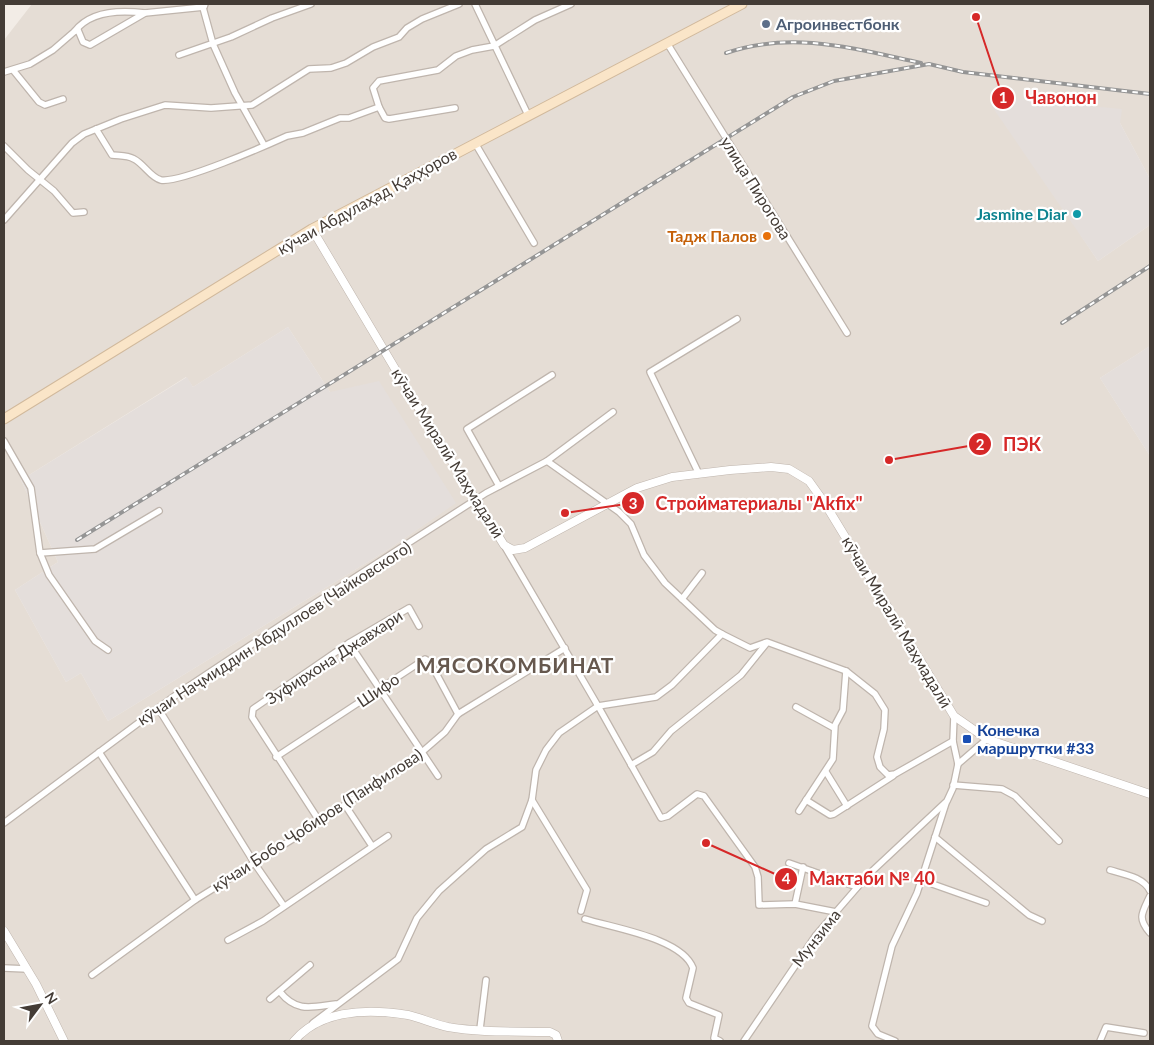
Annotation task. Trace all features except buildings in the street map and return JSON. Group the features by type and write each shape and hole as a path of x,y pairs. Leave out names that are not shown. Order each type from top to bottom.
{"main road":[{"name":"кӯчаи Абдулаҳад Қаҳҳоров","path":"4,419 312,228 742,4"}],"street":[{"path":"179,56 311,4"},
{"path":"4,220 38,179 77,138 141,111 165,105 211,108 255,104 309,69 331,68 346,63 373,48 399,37 407,28 422,19 458,4"},
{"path":"476,4 494,46 528,114"},
{"path":"455,108 389,119 385,118 379,107 373,88 379,81 438,70 465,52 494,46 535,20 571,4"},
{"path":"4,72 30,64 53,50 79,26 103,14 119,10 144,13 204,5 213,44 242,105 264,145"},
{"path":"75,31 78,30 83,42 90,45 144,13"},
{"name":"улица Пирогова","path":"667,43 847,333"},
{"path":"13,70 39,102 45,105 63,99"},
{"path":"96,129 112,155 132,157 160,180 188,175 264,145 340,118 350,118 379,107"},
{"path":"475,143 534,243"},
{"path":"4,146 38,179 54,191 72,213 84,212"},
{"name":"кӯчаи Миралӣ Маҳмадалӣ","path":"312,228 504,545 513,550 525,548 637,488 672,477 771,467 789,470 808,481 824,502 954,716 988,739 1150,794"},
{"path":"699,474 650,372 737,319"},
{"path":"499,486 468,429 552,375"},
{"name":"кӯчаи Наҷмиддин Абдуллоев (Чайковского)","path":"4,823 158,708 281,625 499,486 547,461 613,412"},
{"path":"4,441 30,488 40,554 50,575 85,627 96,641 108,650"},
{"path":"547,461 609,504 631,524 644,555 664,583 722,634 750,648 767,642 846,670 874,694 885,710 884,729 877,757 880,768 888,775 895,774"},
{"path":"40,554 95,549 159,511"},
{"path":"504,545 565,648 661,818 668,816 697,794 704,796 755,867 758,877 759,904 795,904 836,912"},
{"path":"682,599 702,573"},
{"name":"Зуфирхона Джавхари","path":"320,822 252,717 253,709 349,643 409,608 419,626"},
{"path":"294,1041 336,1004 398,959 418,918 439,891 486,849 522,827 532,800 536,770 546,750 559,733 598,706 656,697 672,685 722,634"},
{"path":"631,765 653,752 672,731 741,675 767,642"},
{"path":"349,643 378,690 438,776"},
{"name":"кӯчаи Бобо Ҷобиров (Панфилова)","path":"92,975 195,900 320,822 422,752 444,732 458,714 565,648"},
{"name":"Шифо","path":"276,756 422,660 428,660 458,714"},
{"path":"799,811 826,772 835,753 834,728 843,710 846,670"},
{"path":"796,707 834,728"},
{"path":"158,708 255,864 284,906"},
{"name":"Мунзима","path":"744,1041 782,982 816,935 857,888 947,801 958,764 953,741 954,716"},
{"path":"958,764 988,739"},
{"path":"806,800 830,815 895,774 953,741"},
{"path":"99,752 195,900"},
{"path":"826,772 847,806"},
{"path":"953,785 1002,789 1015,796 1059,841"},
{"path":"532,800 587,890 581,911"},
{"path":"895,1041 878,1034 872,1026 892,946 921,880 947,801"},
{"path":"345,805 372,846"},
{"path":"228,940 263,921 388,836"},
{"path":"935,838 1029,916 1042,921"},
{"path":"789,863 857,888"},
{"path":"795,904 803,867"},
{"path":"1110,870 1138,879 1148,886 1150,891"},
{"path":"921,880 986,902"},
{"path":"1150,896 1141,914 1142,924 1150,934"},
{"path":"585,919 671,944 687,958 693,968 686,998 688,1003 719,1015 714,1038 720,1041"},
{"path":"4,931 27,969 64,1041"},
{"path":"270,999 310,965"},
{"path":"4,968 27,969"},
{"path":"480,1029 486,980"},
{"path":"280,992 289,1003 307,1008 336,1004"},
{"path":"301,1033 330,1018 348,1013 368,1011 409,1015 448,1027 550,1032 556,1035 558,1041"},
{"path":"1100,1041 1106,1027 1144,1033"}],"shaded area":[{"path":"32,4 1150,4 1150,179 1120,123 1080,234 1098,261 1150,225 1150,346 1100,378 1150,456 1150,1041 4,1041 4,40","holes":["288,327 330,392 455,503 389,549 108,721 81,673 66,682 15,590 58,562 21,480 186,377 193,387"]},
{"path":"1003,98 1122,109 1120,123 1150,179 1150,225 1098,261 991,105"},
{"path":"288,327 330,392 379,381 456,503 389,549 108,721 81,673 66,682 15,590 58,562 21,480 187,377 193,387"},
{"path":"1150,346 1150,456 1100,378"}],"railway":[{"path":"726,53 751,46 800,42 872,52 921,63"},
{"path":"77,540 793,97 834,81 929,64 963,72 1150,94"},
{"path":"1062,323 1150,266"}],"place":[{"name":"Чавонон","path":"976,17"},
{"name":"Агроинвестбонк","path":"766,24"},
{"name":"Jasmine Diar","path":"1077,214"},
{"name":"Тадж Палов","path":"767,236"},
{"name":"ПЭК","path":"889,460"},
{"name":"Стройматериалы \"Akfix\"","path":"565,513"},
{"name":"Конечка маршрутки #33","path":"967,739"},
{"name":"Мактаби № 40","path":"706,843"}],"district":[{"name":"МЯСОКОМБИНАТ","path":"515,666"}]}
